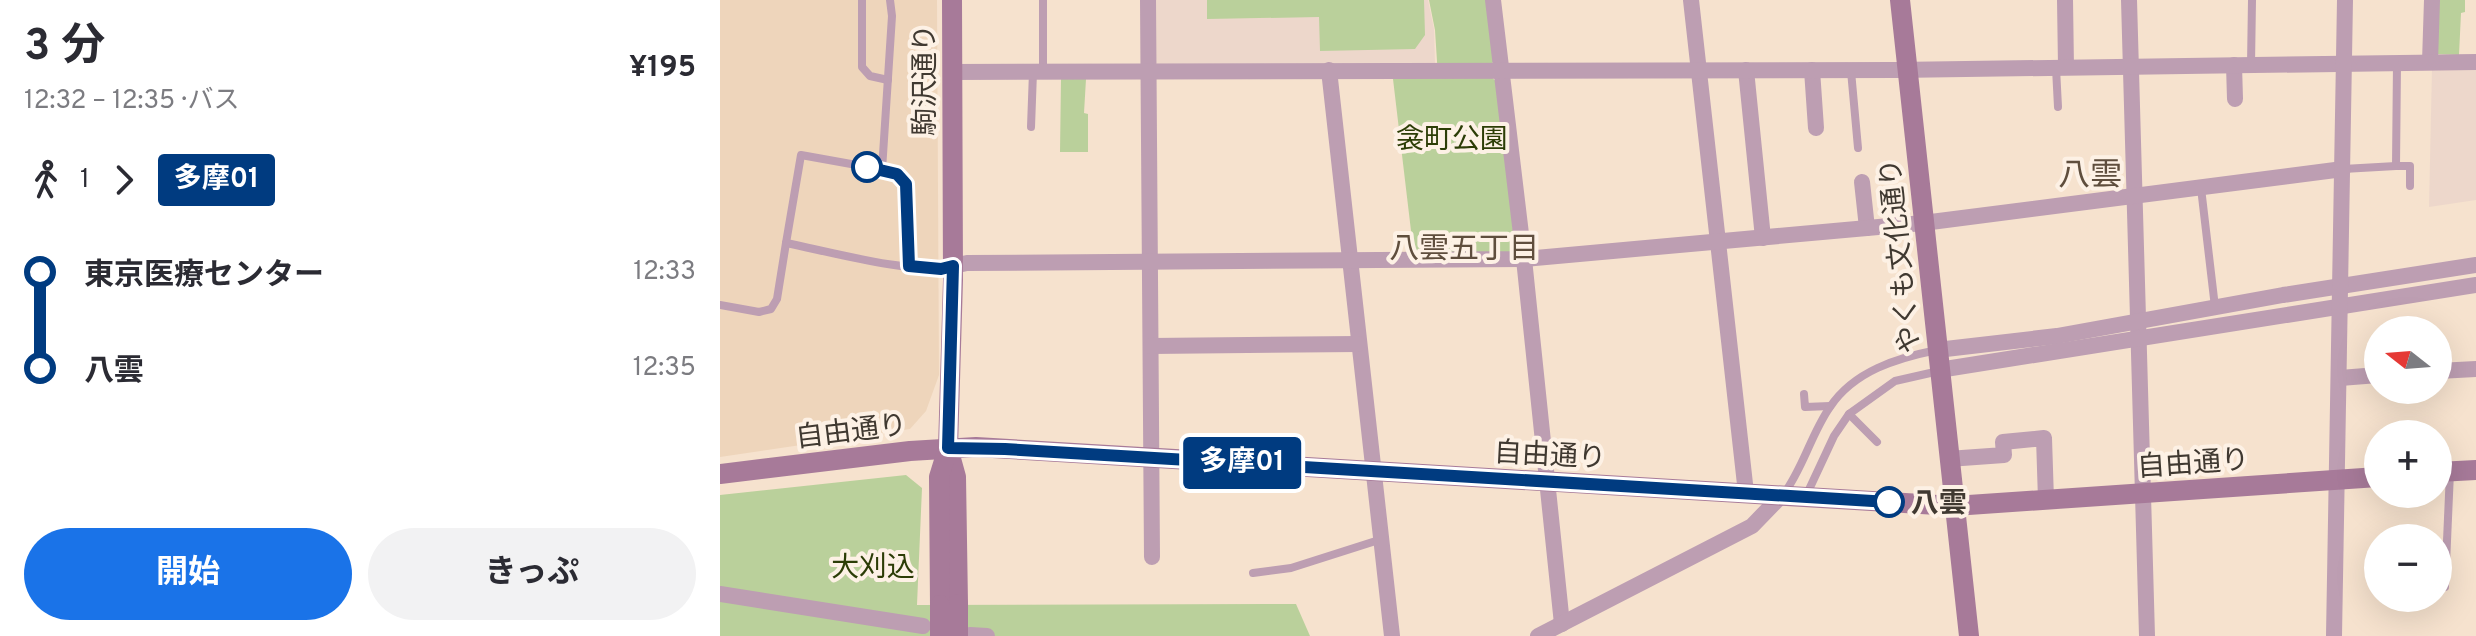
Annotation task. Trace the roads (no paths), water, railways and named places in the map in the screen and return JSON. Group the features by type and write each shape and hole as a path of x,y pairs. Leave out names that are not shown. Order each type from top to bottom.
{"main road":[{"name":"駒沢通り","path":"952,0 953,266 948,448 939,477 949,604 972,636"},
{"name":"やくも文化通り","path":"1900,0 1969,636"},
{"name":"自由通り","path":"720,474 976,447 1954,506 2364,478"},
{"path":"2452,472 2476,470"},
{"name":"駒沢通り","path":"932,631 949,604"}],"street":[{"path":"1148,0 1152,557"},
{"path":"1493,0 1562,624"},
{"path":"1691,0 1746,493"},
{"path":"2061,67 2065,0"},
{"path":"2129,0 2147,636"},
{"path":"2334,636 2345,0"},
{"path":"2430,62 2432,0"},
{"path":"952,72 1850,70 2476,62"},
{"path":"2235,99 2243,65"},
{"path":"1329,70 1392,636"},
{"path":"1746,70 1763,238"},
{"path":"1812,70 1816,128"},
{"path":"953,266 967,263 1524,259 1923,223 2343,169"},
{"path":"1862,182 1867,228"},
{"path":"1938,360 2139,321 2476,265"},
{"path":"1938,360 2139,339 2476,285"},
{"path":"1151,346 1358,344"},
{"path":"2452,370 2476,369"},
{"path":"2340,378 2364,376"},
{"path":"1948,459 2004,455 2003,442 2044,438 2046,500"},
{"path":"1538,636 1752,526 1782,495"},
{"path":"720,594 932,631"}],"lane":[{"path":"862,0 862,67 870,76 888,80"},
{"path":"882,170 892,16 890,0"},
{"path":"1031,127 1043,0"},
{"path":"2243,65 2252,0"},
{"path":"2396,166 2397,63"},
{"path":"2058,107 2061,67"},
{"path":"1850,70 1858,148"},
{"path":"720,305 759,312 771,309 777,299 801,155 900,176 906,184 909,266"},
{"path":"2343,169 2410,166 2410,186"},
{"path":"2201,188 2215,308"},
{"path":"786,243 909,266 941,269 953,266"},
{"path":"1782,495 1830,406 1858,378 1886,364 1938,360"},
{"path":"1805,497 1834,436 1849,414 1895,381 1938,360"},
{"path":"1804,394 1805,407 1830,406"},
{"path":"1849,414 1877,442"},
{"path":"1253,573 1291,568 1382,539"}],"place":[{"name":"八雲","path":"1889,502"}],"district":[{"name":"八雲","path":"2090,174"},
{"name":"八雲五丁目","path":"1464,248"}],"park label":[{"name":"衾町公園","path":"1452,138"},
{"name":"大刈込","path":"873,566"}]}
